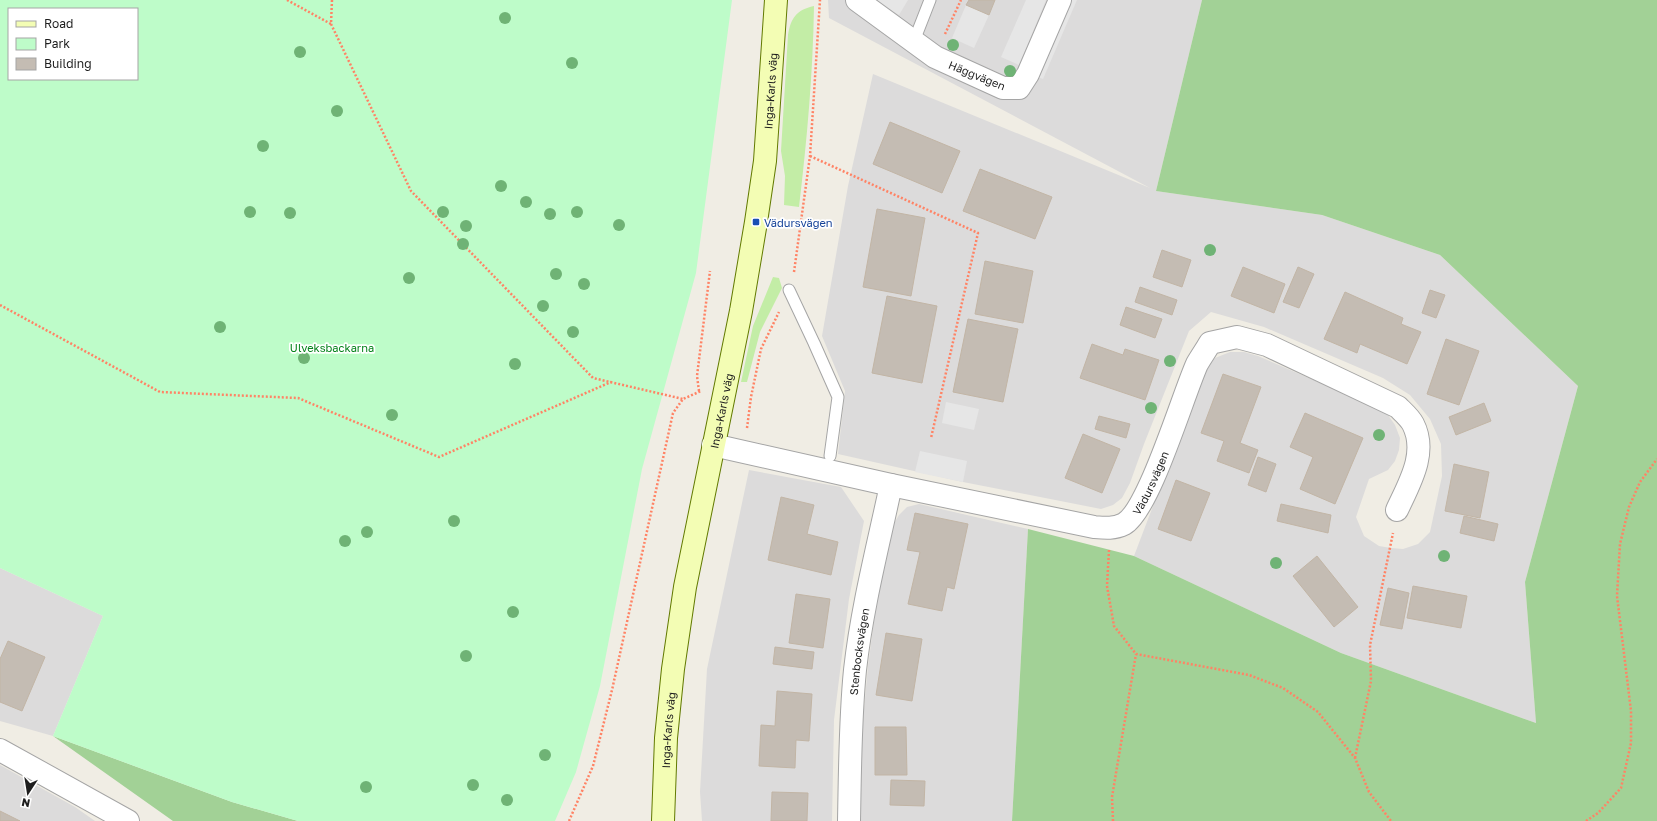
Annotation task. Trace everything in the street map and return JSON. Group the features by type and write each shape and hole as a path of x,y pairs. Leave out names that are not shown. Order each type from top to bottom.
{"street":[{"name":"Inga-Karls väg","path":"663,821 666,738 673,669 685,587 746,285 765,161 776,0"},
{"name":"Häggvägen","path":"857,0 935,57 1003,88 1018,88 1028,74 1060,0"},
{"name":"Vädursvägen","path":"1110,529 1124,524 1136,513 1149,488 1198,363 1210,343 1237,337 1267,345 1398,407 1413,422 1418,438 1416,468 1397,510"},
{"path":"713,445 891,485 1110,529"},
{"name":"Stenbocksvägen","path":"849,821 850,754 855,670 865,602 891,485"},
{"path":"0,750 128,821"}],"lane":[{"path":"914,41 930,0"},
{"path":"789,290 838,397 830,456"}],"path":[{"path":"287,0 331,24"},
{"path":"332,0 331,24 411,191 593,378 683,399"},
{"path":"743,452 748,426 751,397 761,349 789,290 794,268 810,156 820,0"},
{"path":"935,57 961,0"},
{"path":"810,156 978,233 931,438"},
{"path":"698,391 697,376 710,271"},
{"path":"0,305 160,392 298,398 440,457 610,382"},
{"path":"569,821 593,766 612,690 674,413 683,399 698,391 751,397"},
{"path":"1586,821 1598,813 1621,788 1631,743 1631,711 1617,596 1620,544 1629,507 1640,482 1657,459"},
{"path":"1110,529 1107,586 1114,626 1136,654 1249,675 1283,688 1318,712 1355,758 1369,792 1391,821"},
{"path":"1355,758 1371,681 1370,645 1390,547"},
{"path":"1113,821 1112,797 1136,654"}],"shaded area":[{"path":"828,0 1202,0 1156,191 1322,215 1440,255 1578,386 1525,582 1536,723 1341,653 1134,556 1204,372 1215,358 1230,352 1244,352 1258,356 1376,407 1388,415 1395,425 1400,438 1399,450 1395,461 1388,470 1369,479 1356,517 1364,536 1379,546 1403,549 1418,544 1430,532 1442,476 1441,444 1430,419 1410,395 1383,378 1264,327 1211,312 1189,331 1130,483 1122,498 1113,505 1101,509 963,482 838,454 845,391 822,336 848,186 873,74 1150,188 829,18"},
{"path":"875,0 908,0 899,15"},
{"path":"1026,0 1046,0 1019,65 1001,57"},
{"path":"1067,0 1077,0 1043,79 1035,76"},
{"path":"966,5 989,15 974,48 952,38"},
{"path":"946,402 979,409 974,430 942,423"},
{"path":"920,451 967,461 963,482 915,472"},
{"path":"749,470 841,487 864,521 849,599 834,720 832,821 702,821 700,792 707,669"},
{"path":"919,504 1028,529 1012,821 861,821 861,741 868,666 876,605 894,523 907,507"},
{"path":"0,568 103,616 53,736 0,721"},
{"path":"0,765 75,807 95,821 0,821"}],"green space":[{"name":"Ulveksbackarna","path":"0,0 732,0 696,273 642,469 600,686 576,772 555,821 298,821 232,802 53,736 103,616 0,568"},
{"path":"1202,0 1657,0 1657,821 1012,821 1028,529 1134,556 1341,653 1536,723 1525,582 1578,386 1440,255 1322,215 1156,191"},
{"path":"814,6 809,106 799,207 784,205 785,176 781,151 788,35 795,16 799,12"},
{"path":"773,277 779,278 782,288 760,332 747,382 741,382 753,326"},
{"path":"53,736 232,802 298,821 173,821"}],"building":[{"path":"969,0 995,0 989,15 966,5"},
{"path":"890,122 960,151 942,193 873,164"},
{"path":"980,169 1052,197 1035,239 963,211"},
{"path":"877,209 925,218 911,296 863,287"},
{"path":"1162,250 1191,260 1182,287 1153,277"},
{"path":"985,261 1033,271 1023,323 975,314"},
{"path":"1243,267 1285,284 1274,313 1231,296"},
{"path":"1298,267 1314,274 1299,308 1283,302"},
{"path":"1140,287 1177,300 1172,315 1135,302"},
{"path":"1430,290 1445,295 1436,318 1422,313"},
{"path":"1345,292 1403,318 1401,324 1421,332 1407,364 1360,344 1357,353 1324,339"},
{"path":"887,296 937,306 922,383 872,373"},
{"path":"1126,307 1162,319 1155,338 1120,325"},
{"path":"968,319 1018,329 1003,402 953,392"},
{"path":"1446,339 1479,351 1459,405 1427,394"},
{"path":"1092,344 1123,355 1125,349 1159,360 1145,400 1080,378"},
{"path":"1223,374 1261,387 1240,443 1258,450 1249,473 1217,461 1224,441 1201,433"},
{"path":"1484,403 1491,421 1456,435 1449,417"},
{"path":"1305,413 1363,438 1335,504 1300,489 1313,457 1290,447"},
{"path":"1099,416 1130,424 1126,438 1095,429"},
{"path":"1083,434 1120,449 1102,493 1065,478"},
{"path":"1258,457 1276,464 1266,492 1248,485"},
{"path":"1454,464 1489,472 1480,518 1445,511"},
{"path":"1176,480 1210,493 1191,541 1158,529"},
{"path":"781,497 814,505 807,534 838,542 831,575 768,560"},
{"path":"1281,504 1331,515 1328,533 1277,521"},
{"path":"915,513 968,524 954,589 947,587 942,611 908,604 920,552 907,550"},
{"path":"1464,516 1498,524 1494,541 1460,533"},
{"path":"1317,556 1358,607 1334,627 1293,576"},
{"path":"1413,586 1467,596 1461,628 1407,618"},
{"path":"1388,588 1409,593 1402,629 1380,625"},
{"path":"796,594 830,599 823,648 789,643"},
{"path":"886,633 922,639 912,701 876,695"},
{"path":"8,641 45,657 22,711 0,702 0,659"},
{"path":"775,647 814,652 812,669 773,664"},
{"path":"777,691 812,694 809,741 796,740 795,768 759,766 761,725 775,726"},
{"path":"875,727 906,727 907,775 875,775"},
{"path":"891,780 925,781 924,806 890,805"},
{"path":"772,792 808,793 807,821 771,821"},
{"path":"0,811 20,821 0,821"}],"place":[{"name":"Vädursvägen","path":"756,222"}]}
